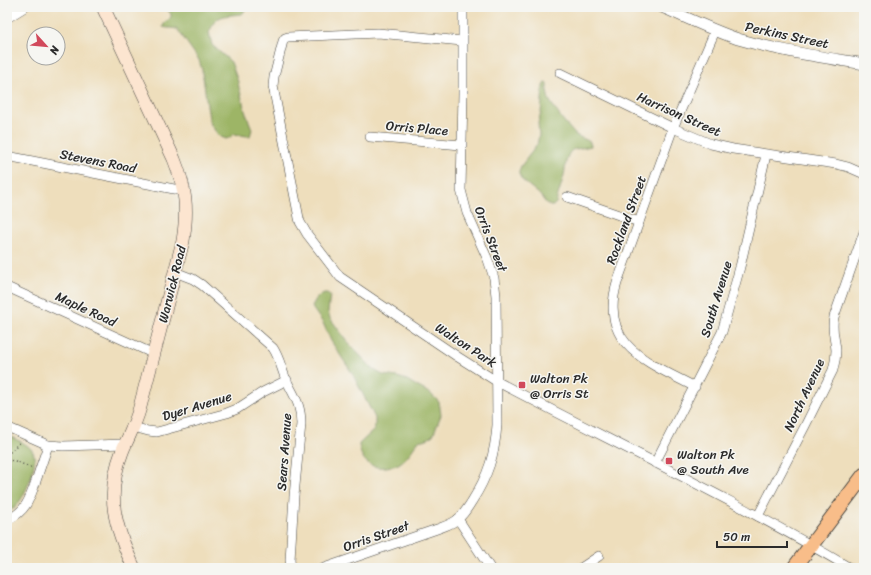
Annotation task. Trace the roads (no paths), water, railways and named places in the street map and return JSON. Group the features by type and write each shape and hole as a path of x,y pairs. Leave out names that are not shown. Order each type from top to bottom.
{"main road":[{"name":"Warwick Road","path":"103,7 178,168 186,206 186,221 183,241 142,403 125,444 114,479 113,493 115,516 121,540 134,568"},
{"path":"794,568 864,475"}],"street":[{"path":"7,17 23,7"},
{"name":"Orris Street","path":"324,568 449,525 463,514 480,488 488,472 491,460 496,438 496,296 494,278 488,260 467,213 462,196 460,179 463,93 463,7"},
{"name":"Perkins Street","path":"662,7 715,31 746,41 790,51 864,64"},
{"name":"Rockland Street","path":"695,387 636,354 624,341 616,325 613,313 614,295 673,128 715,31"},
{"name":"Walton Park","path":"462,41 378,33 286,37 283,41 273,86 299,218 303,228 322,254 340,277 496,381 758,516 850,568"},
{"name":"Harrison Street","path":"560,73 673,128 716,146 836,164 848,167 864,174"},
{"name":"Orris Place","path":"370,137 461,145"},
{"name":"South Avenue","path":"655,463 718,342 725,323 740,267 766,154"},
{"name":"Stevens Road","path":"7,156 184,191"},
{"path":"567,197 639,222"},
{"name":"North Avenue","path":"758,516 833,370 836,351 833,334 834,317 864,232"},
{"name":"Sears Avenue","path":"175,272 193,279 202,285 270,345 277,355 298,402 301,415 301,424 294,496 290,560 291,568"},
{"name":"Maple Road","path":"7,287 154,354"},
{"name":"Dyer Avenue","path":"133,427 157,432 220,415 237,408 287,380"},
{"path":"7,427 48,445 125,444"},
{"path":"7,520 18,513 25,506 32,494 48,445"},
{"path":"458,519 490,568"},
{"path":"581,568 599,556"}],"place":[{"name":"Walton Pk @ Orris St","path":"522,385"},
{"name":"Walton Pk @ South Ave","path":"669,461"}]}
